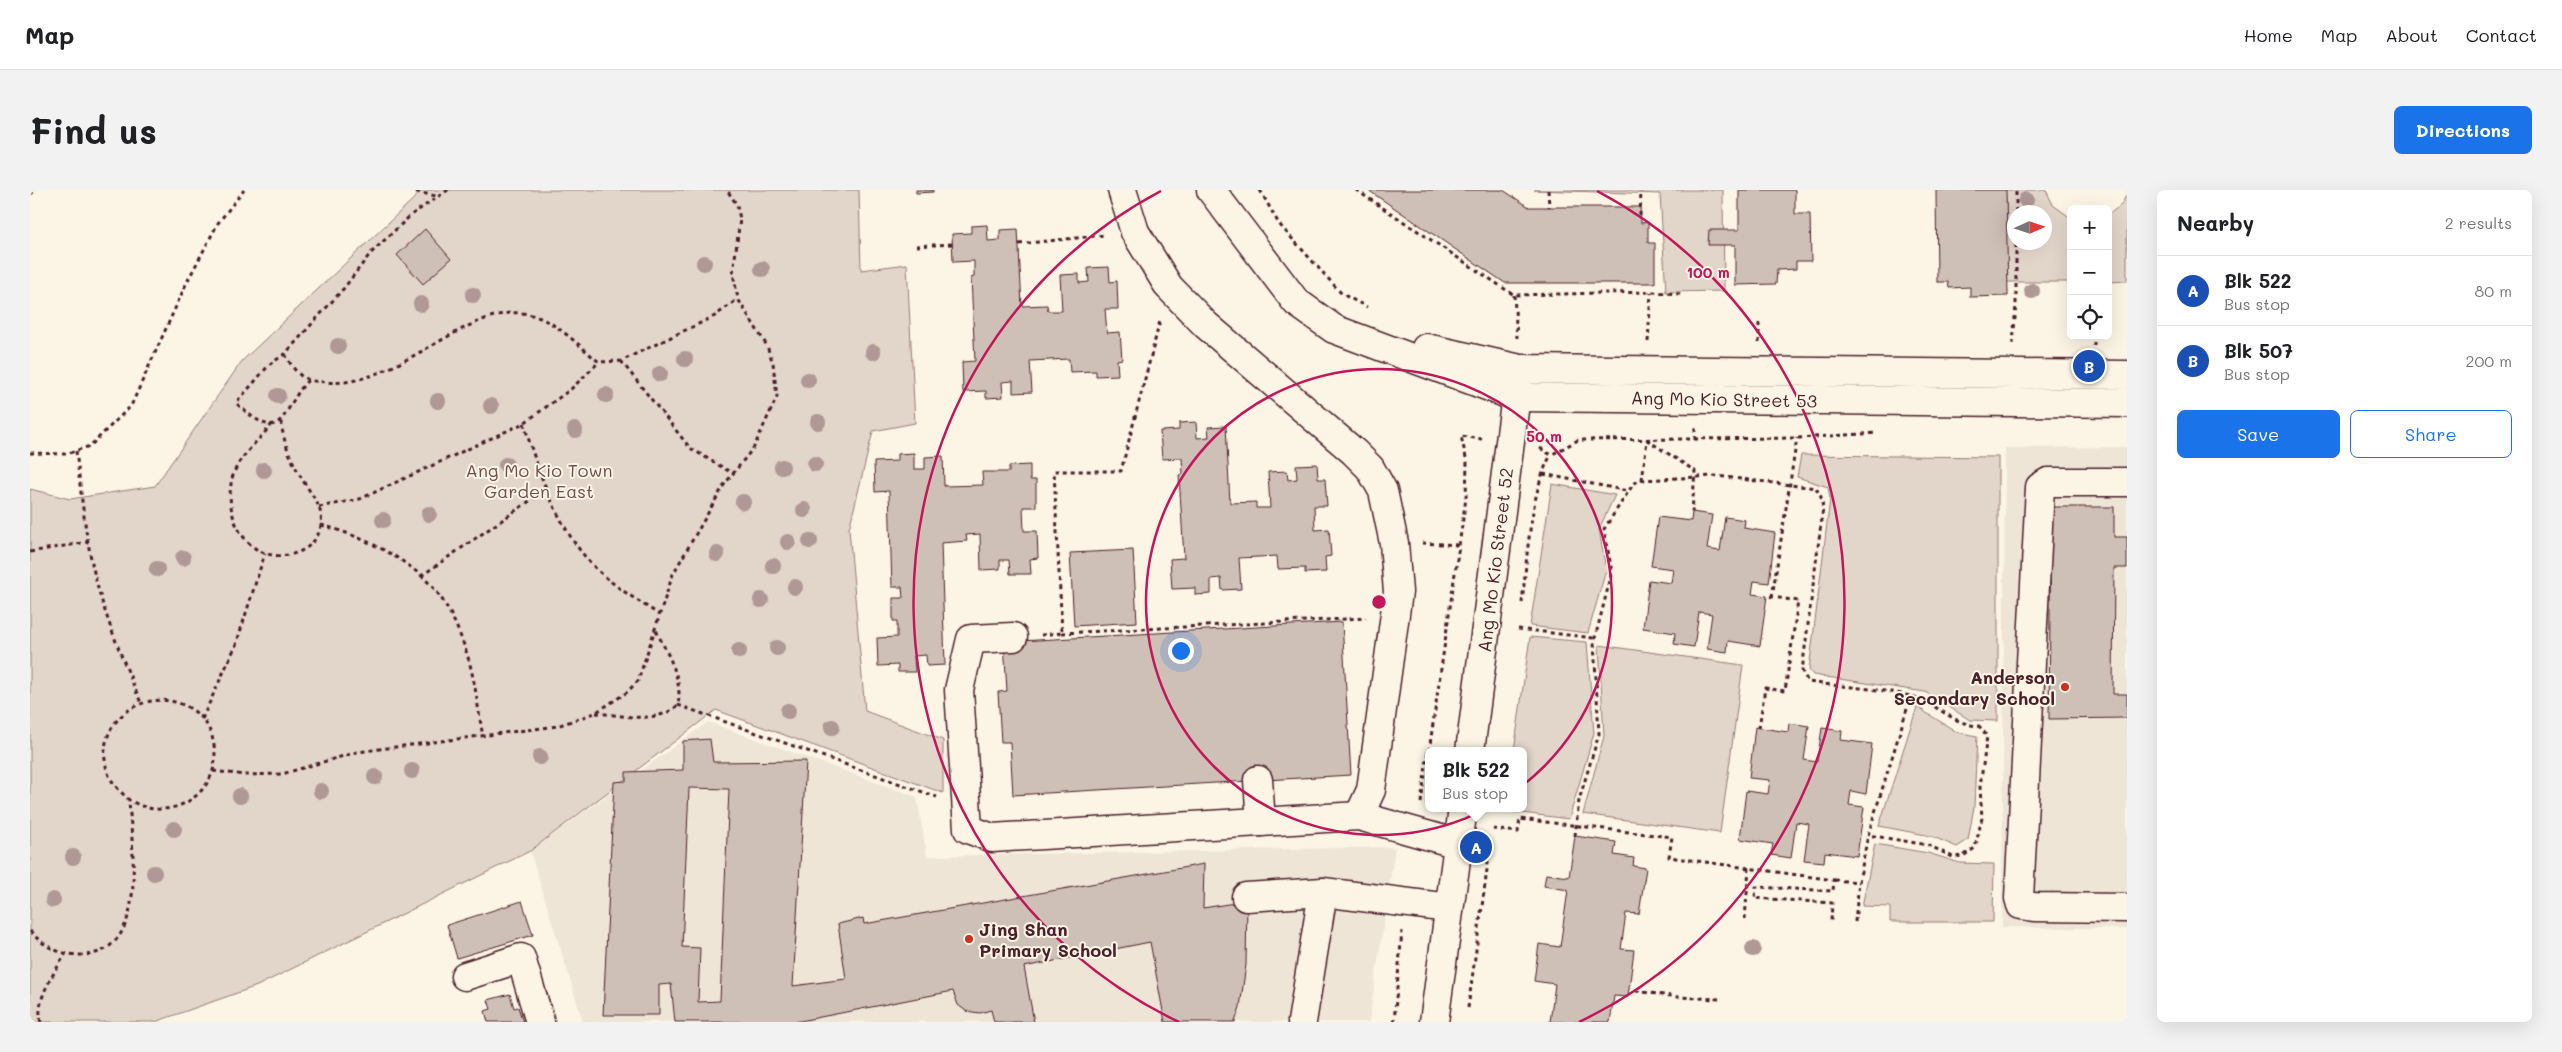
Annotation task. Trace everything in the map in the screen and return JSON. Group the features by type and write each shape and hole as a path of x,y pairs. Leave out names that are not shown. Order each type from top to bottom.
{"street":[{"path":"1122,190 1135,232 1169,287 1206,325 1370,468 1383,491 1394,543 1398,592 1371,790 1359,816"},
{"name":"Ang Mo Kio Street 53","path":"1211,190 1296,302 1334,328 1516,397 2127,403"},
{"name":"Ang Mo Kio Street 53","path":"1334,328 1519,358 2127,375"},
{"name":"Ang Mo Kio Street 52","path":"1471,747 1511,442 1519,358"},
{"path":"2127,482 2048,482 2040,487 2019,898 2021,905 2034,907 2127,908"},
{"path":"1013,637 971,639 960,690 968,829 992,838 1359,816 1458,844"},
{"path":"1258,780 1260,822"},
{"path":"1434,1022 1462,812"},
{"path":"1246,897 1323,892 1450,908"},
{"path":"1302,1022 1323,892"},
{"path":"465,976 521,958 540,1022"}],"path":[{"path":"30,194 37,190"},
{"path":"30,453 66,454 90,446 131,406 186,282 218,223 244,190"},
{"path":"408,190 436,196"},
{"path":"272,424 259,422 236,403 270,364 284,354 344,288 370,254 411,215 436,196 448,190"},
{"path":"213,771 245,776 282,774 358,752 557,726 596,713 626,693 638,681 673,574 732,473 754,447 777,397 773,363 767,346 738,299 733,274 740,219 737,205 727,190"},
{"path":"1260,190 1279,224 1342,294 1368,308"},
{"path":"1356,190 1514,295 1650,292 1681,294"},
{"path":"1548,190 1549,207"},
{"path":"1640,216 1641,190"},
{"path":"2016,190 2016,205"},
{"path":"1019,244 1135,232"},
{"path":"916,246 952,244"},
{"path":"2012,351 2016,304 2016,250"},
{"path":"1062,633 1054,471 1121,471 1169,287"},
{"path":"1647,348 1650,292"},
{"path":"1514,295 1519,358"},
{"path":"284,354 293,368 308,380 341,384 372,375 482,320 504,314 526,313 546,320 599,362 621,361 715,316 738,299"},
{"path":"1759,319 1759,348"},
{"path":"621,361 690,448 732,473"},
{"path":"319,507 360,499 524,423 571,389 599,362"},
{"path":"281,420 290,456 319,507 321,525 314,541 301,553 280,555 265,552 251,546 232,516 230,496 234,474 272,424 281,420 308,380"},
{"path":"524,423 547,489 567,530 587,560 608,580 660,615"},
{"path":"1521,610 1535,502 1543,474 1551,455 1578,440 1797,438 1878,432"},
{"path":"1430,747 1466,498 1467,462 1461,436 1534,444 1551,455"},
{"path":"1772,597 1797,438"},
{"path":"1647,440 1695,471 1692,512"},
{"path":"1642,480 1647,440"},
{"path":"76,450 88,542 100,594 122,660 141,703"},
{"path":"1543,474 1628,491"},
{"path":"1575,836 1579,800 1599,734 1594,638 1612,572 1604,529 1634,483 1642,480 1695,479 1716,476 1816,488 1822,497 1823,508 1802,670 1808,682 1911,696 1932,705 1965,726 1979,726 1987,736 1980,787 1982,818 1975,848 1963,856 1953,857 1928,845 1868,834"},
{"path":"421,576 547,489"},
{"path":"321,525 346,532 382,551 421,576 431,585 448,609 467,652 483,737"},
{"path":"30,552 88,542"},
{"path":"1444,544 1459,545"},
{"path":"202,719 236,645 265,552"},
{"path":"1759,728 1765,688 1785,691 1798,601 1767,596"},
{"path":"1013,637 1394,617"},
{"path":"1520,619 1518,630 1594,638"},
{"path":"596,713 652,717 664,715 678,704 679,686 676,670 656,630"},
{"path":"1854,922 1868,834 1911,696"},
{"path":"168,700 192,710 202,719 214,743 215,757 213,771 205,786 193,799 178,807 161,810 144,807 129,800 116,787 108,773 105,756 107,739 115,723 126,711 141,703 168,700"},
{"path":"678,704 967,808"},
{"path":"30,931 41,943 66,953 86,955 105,949 120,936 130,913 134,881 129,800"},
{"path":"1493,829 1518,832 1520,819 1672,837 1669,857 1859,882"},
{"path":"1468,1011 1494,822"},
{"path":"1745,919 1749,868"},
{"path":"1831,922 1832,903 1755,898 1756,887 1833,891 1834,880"},
{"path":"41,1022 38,1013 41,998 66,953"},
{"path":"1636,991 1678,998 1720,999"}],"shaded area":[{"name":"Anderson Secondary School","path":"2127,447 2127,929 2002,927 2005,448"},
{"name":"Jing Shan Primary School","path":"708,722 917,797 927,856 1395,847 1369,1022 583,1022 530,851"}],"green space":[{"name":"Ang Mo Kio Town Garden East","path":"423,190 859,190 861,270 907,264 915,423 873,431 849,529 865,711 943,740 943,793 716,710 530,851 257,986 155,1022 30,1022 30,489 70,499 155,486 242,361"},
{"path":"1534,190 1723,190 1724,291 1666,292 1660,194"},
{"path":"2004,190 2046,190 2053,205 2067,215 2067,282 2005,282"},
{"path":"2127,194 2127,281 2112,282 2112,212 2121,205"},
{"path":"1801,455 1998,457 1998,721 1970,720 1925,692 1813,675 1809,670 1830,499 1828,487 1797,477"},
{"path":"1552,484 1615,495 1599,529 1606,570 1588,633 1530,626"},
{"path":"1530,637 1587,642 1594,733 1569,819 1514,812 1527,812 1527,747 1515,747"},
{"path":"1599,645 1743,665 1720,833 1583,814 1604,736"},
{"path":"1917,707 1957,732 1977,736 1974,807 1968,840 1957,847 1931,836 1879,826"},
{"path":"1875,844 1928,853 1960,863 1994,864 1993,922 1890,922 1890,907 1862,906"}],"building":[{"path":"916,190 933,190 933,192 916,193"},
{"path":"1368,190 1503,190 1529,207 1640,207 1641,223 1648,222 1648,243 1655,243 1655,283 1505,283"},
{"path":"1739,190 1795,190 1795,214 1810,214 1811,261 1796,261 1796,269 1777,270 1776,284 1735,285 1735,245 1708,245 1709,230 1739,230"},
{"path":"1936,190 2006,190 2008,296 1970,297 1970,287 1949,288 1948,282 1937,282"},
{"path":"987,225 988,241 1000,240 1000,230 1018,229 1022,306 1047,305 1048,311 1062,311 1060,275 1079,274 1079,283 1089,282 1088,268 1109,267 1110,282 1117,281 1118,309 1105,309 1107,333 1120,332 1122,359 1117,360 1118,375 1096,376 1096,371 1070,372 1069,359 1030,361 1032,392 1013,393 1013,381 1002,382 1003,397 986,398 986,391 963,392 962,362 975,361 971,278 974,277 974,261 953,262 952,234 971,233 971,226"},
{"path":"425,229 451,259 423,284 397,255"},
{"path":"1196,422 1197,438 1209,437 1208,427 1226,426 1230,503 1256,502 1256,508 1270,508 1268,472 1287,471 1288,480 1297,479 1296,465 1317,464 1318,479 1325,479 1327,506 1314,506 1315,530 1329,529 1331,556 1325,557 1326,572 1305,573 1305,568 1278,569 1277,556 1239,558 1241,589 1222,590 1221,578 1211,579 1211,594 1195,595 1195,588 1172,589 1170,559 1184,558 1179,475 1183,474 1182,458 1162,459 1160,431 1179,430 1179,423"},
{"path":"914,453 914,469 925,469 925,457 943,456 944,486 983,485 982,472 1009,472 1009,466 1030,465 1030,480 1036,480 1036,507 1023,507 1024,531 1037,531 1038,558 1030,559 1031,574 1010,574 1009,560 1000,560 1000,569 981,570 980,534 966,535 967,541 941,543 945,665 927,666 926,655 914,656 915,672 898,672 898,665 878,666 877,638 897,637 897,621 893,621 893,598 903,598 902,587 892,587 889,491 875,492 874,462 897,461 897,454"},
{"path":"2051,507 2114,507 2114,537 2127,537 2127,568 2114,568 2113,694 2127,694 2127,718 2049,719"},
{"path":"1692,512 1712,515 1707,549 1720,551 1725,517 1745,520 1744,528 1775,533 1769,583 1754,581 1752,594 1767,596 1760,646 1728,641 1727,652 1707,649 1712,614 1699,612 1694,647 1674,644 1675,633 1643,628 1649,580 1671,583 1673,569 1651,566 1658,517 1691,521"},
{"path":"1133,550 1137,622 1074,626 1070,553"},
{"path":"1342,622 1351,775 1013,795 1010,742 1001,742 998,692 1007,691 1004,642"},
{"path":"1789,723 1809,726 1804,760 1817,762 1822,728 1842,731 1841,740 1872,744 1866,794 1851,791 1849,805 1864,807 1857,856 1825,852 1824,862 1804,860 1809,824 1796,822 1791,858 1771,855 1773,844 1740,839 1746,791 1768,794 1770,780 1749,778 1755,727 1788,732"},
{"path":"710,739 713,762 806,761 793,986 846,979 838,924 863,918 864,924 1204,864 1203,908 1247,901 1246,965 1240,1007 1235,1022 1165,1022 1150,942 1024,967 1034,1022 994,1022 991,1010 980,1013 966,1011 958,1005 953,991 795,1022 675,1022 671,984 659,985 659,1015 603,1015 614,782 626,781 626,772 683,770 683,741","holes":["689,788 729,789 720,1001 698,1002 700,948 682,947"]},
{"path":"1575,836 1616,842 1614,855 1634,858 1633,866 1646,868 1639,914 1626,913 1621,949 1634,950 1628,997 1614,996 1610,1022 1550,1022 1555,984 1534,981 1539,944 1560,947 1568,890 1544,886 1546,874 1569,877"},
{"path":"522,901 533,935 457,958 447,925"},
{"path":"510,994 514,1008 518,1007 523,1022 488,1022 485,1011 491,1009 488,1000"}],"place":[{"name":"Blk 507","path":"2089,366"},
{"name":"Anderson Secondary School","path":"2065,687"},
{"name":"Blk 522","path":"1476,847"},
{"name":"Jing Shan Primary School","path":"969,939"}]}
